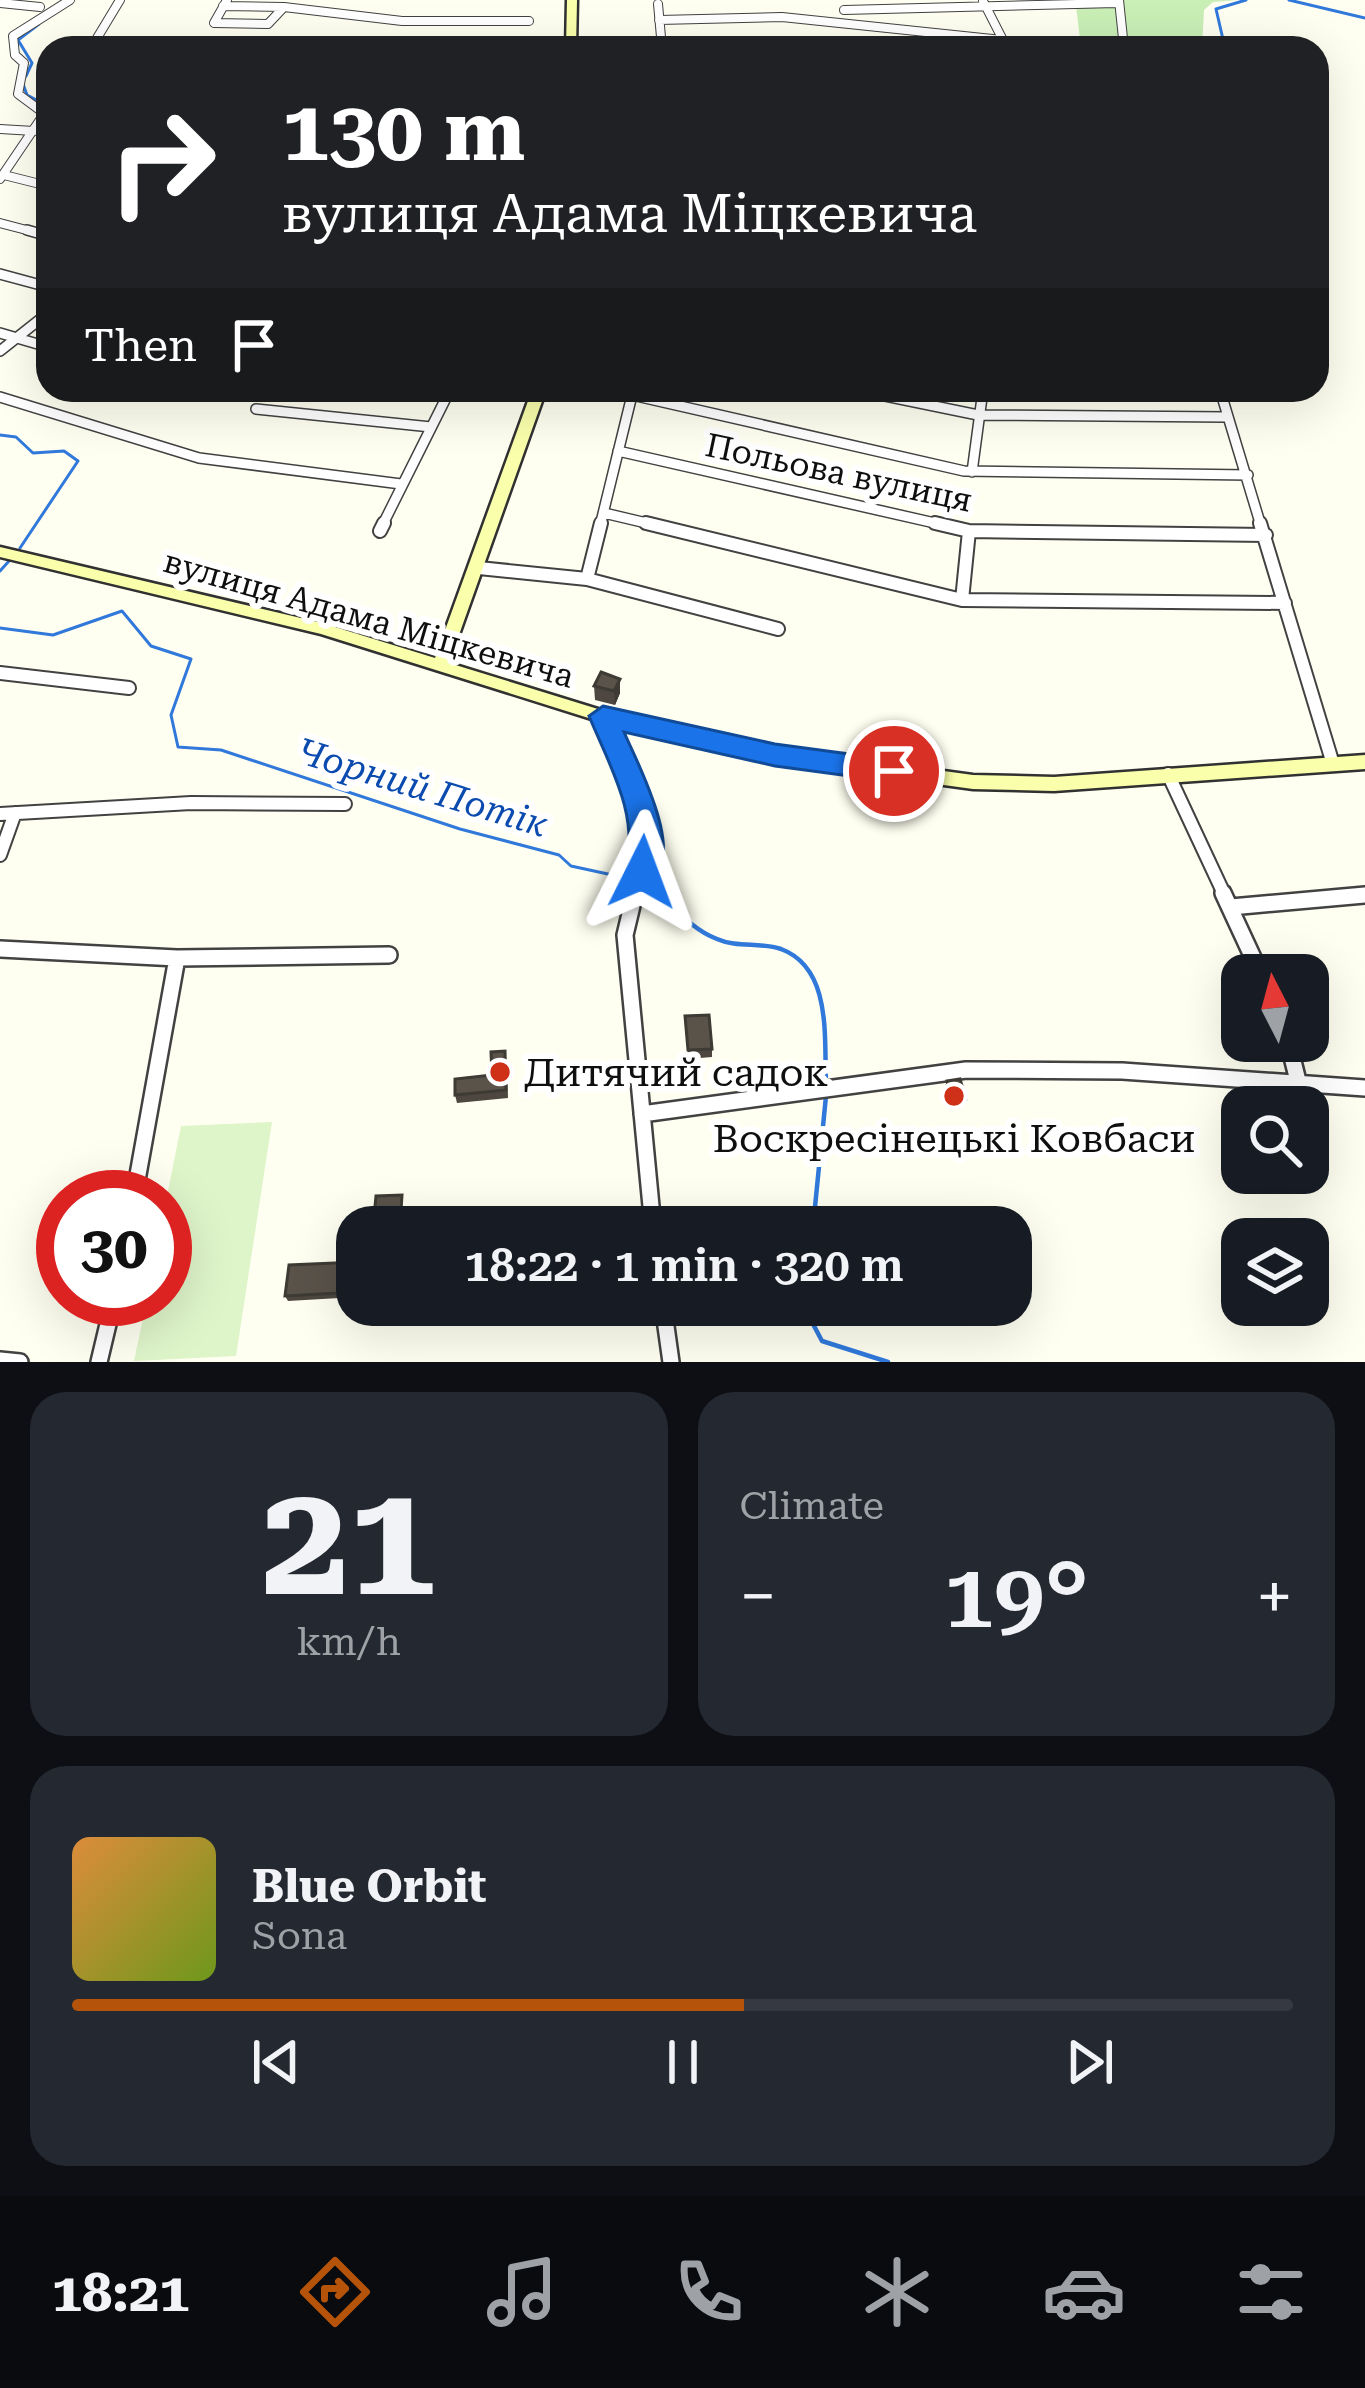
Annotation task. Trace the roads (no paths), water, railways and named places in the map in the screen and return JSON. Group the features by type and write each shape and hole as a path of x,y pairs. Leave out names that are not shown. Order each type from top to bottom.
{"street":[{"path":"0,35 13,36 70,0"},
{"path":"98,36 119,0"},
{"path":"382,17 388,0"},
{"path":"572,0 572,36"},
{"path":"844,10 1118,1 1122,36"},
{"path":"0,3 40,7"},
{"path":"284,7 268,25 214,23 225,3 284,7 382,17 529,21"},
{"path":"983,3 1001,36"},
{"path":"658,4 661,36"},
{"path":"659,20 782,16 941,36"},
{"path":"13,36 16,55 24,63 18,94 36,108"},
{"path":"36,128 2,177 36,184"},
{"path":"0,129 34,131"},
{"path":"0,223 36,233"},
{"path":"0,274 36,284"},
{"path":"0,351 36,323"},
{"path":"0,333 36,343"},
{"path":"0,397 200,458 400,484"},
{"path":"380,531 444,402"},
{"path":"440,663 479,568 535,402"},
{"path":"587,579 631,402"},
{"path":"672,402 971,472 1248,475"},
{"path":"915,402 978,415 1227,417"},
{"path":"971,472 980,402"},
{"path":"1223,402 1333,764"},
{"path":"256,409 431,427"},
{"name":"Польова вулиця","path":"618,451 969,531 1266,535"},
{"path":"604,513 962,600 1285,603"},
{"path":"962,600 969,531"},
{"name":"вулиця Адама Міцкевича","path":"9,554 440,663 603,716 775,755 973,782 1064,784 1365,763"},
{"path":"479,568 587,579 778,629"},
{"path":"0,673 129,688"},
{"path":"603,716 646,818 649,838 625,935 650,1206"},
{"path":"1168,774 1252,954"},
{"path":"0,855 7,814 190,803 345,804"},
{"path":"1231,907 1365,896"},
{"path":"0,949 177,958 389,955"},
{"path":"139,1170 177,958"},
{"path":"1293,1062 1299,1085"},
{"path":"642,1114 915,1074 1019,1069 1365,1088"},
{"path":"99,1362 108,1326"},
{"path":"666,1326 671,1362"},
{"path":"0,1360 20,1362"}],"waterway":[{"path":"1222,36 1216,9 1246,0"},
{"path":"1289,0 1365,18"},
{"path":"26,76 32,63 18,40 39,24"},
{"path":"23,84 27,95 36,100"},
{"name":"Чорний Потік","path":"0,435 16,437 33,453 64,451 78,461 20,548"},
{"name":"Чорний Потік","path":"0,571 9,561"},
{"name":"Чорний Потік","path":"0,628 53,635 122,611 151,646 191,659 171,715 178,747 221,750 460,829 559,855 571,866 631,879"},
{"name":"Чорний Потік","path":"640,882 660,894"},
{"name":"Чорний Потік","path":"660,894 708,935 725,942 781,949 809,971 822,1006 826,1081"},
{"name":"Чорний Потік","path":"815,1206 826,1096"},
{"path":"814,1326 822,1341 888,1362"}],"place":[{"name":"Дитячий садок","path":"500,1072"},
{"name":"Воскресінецькі Ковбаси","path":"954,1096"}]}
